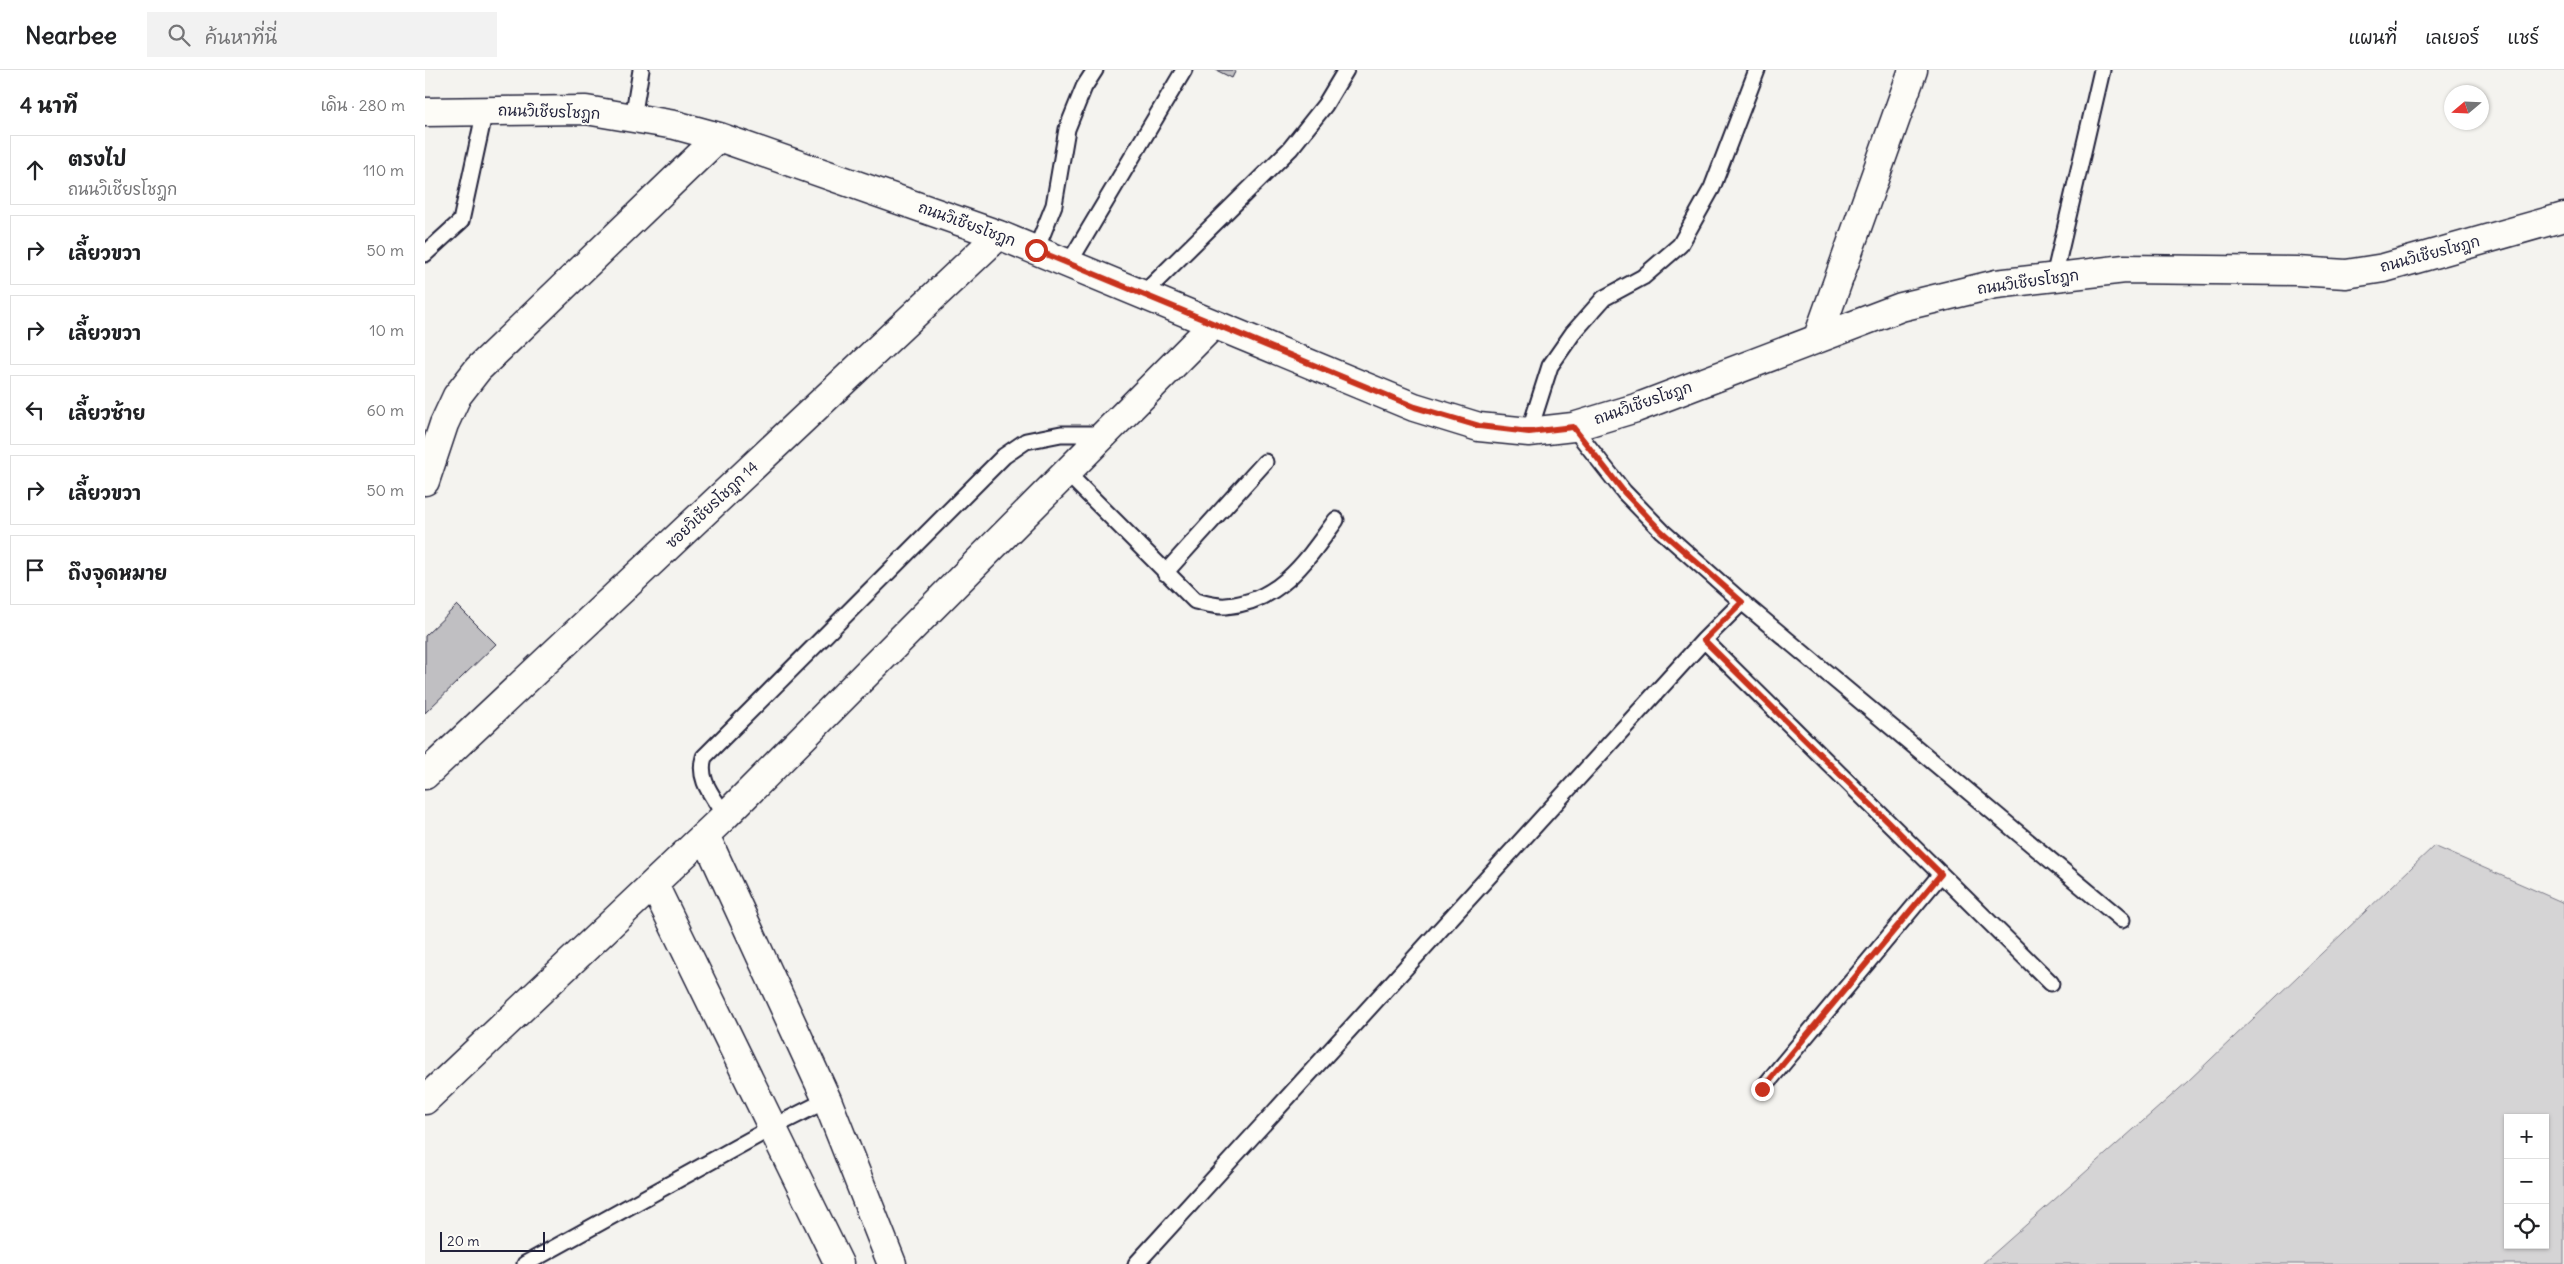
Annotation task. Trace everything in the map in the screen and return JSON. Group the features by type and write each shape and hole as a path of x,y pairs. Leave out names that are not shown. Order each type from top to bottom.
{"street":[{"path":"1818,337 1913,70"},
{"name":"ถนนวิเชียรโชฎก","path":"425,112 586,110 675,125 719,137 999,235 1415,407 1479,426 1529,432 1573,427 1637,408 1818,337 1901,307 1996,284 2125,269 2297,271 2346,274 2383,268 2564,217"},
{"path":"425,480 444,424 457,396 478,369 719,137"},
{"name":"ซอยวิเชียรโชฎก 14","path":"425,775 999,235"},
{"path":"425,1100 654,886 1214,324"},
{"path":"705,835 827,1100 892,1264"},
{"path":"654,886 839,1264"}],"lane":[{"path":"633,118 641,70"},
{"path":"1036,250 1054,205 1067,129 1084,87 1095,70"},
{"path":"1069,264 1184,70"},
{"path":"1143,294 1291,149 1325,105 1346,70"},
{"path":"1529,432 1550,366 1573,333 1604,298 1643,277 1680,245 1712,188 1757,70"},
{"path":"2054,277 2101,70"},
{"path":"425,254 461,221 485,110"},
{"path":"1573,427 1624,492 1649,518 1742,602 2121,920"},
{"path":"725,816 703,778 701,769 704,757 1004,456 1026,441 1061,434 1105,434"},
{"path":"1165,573 1265,462"},
{"path":"1066,472 1195,601 1225,606 1267,595 1299,570 1336,520"},
{"path":"1136,1264 1704,640 1742,602"},
{"path":"1704,640 2051,983"},
{"path":"1762,1089 1941,874"},
{"path":"525,1264 773,1127 827,1100"}],"shaded area":[{"path":"2434,846 2564,903 2564,1264 1982,1264 2187,1082"}],"building":[{"path":"1216,70 1236,70 1232,78"},
{"path":"457,605 496,644 425,713 425,636"}],"route":[{"path":"1036,250 1415,407 1479,426 1529,432 1573,427 1624,492 1661,531 1742,602 1704,640 1941,874 1762,1089"}]}
